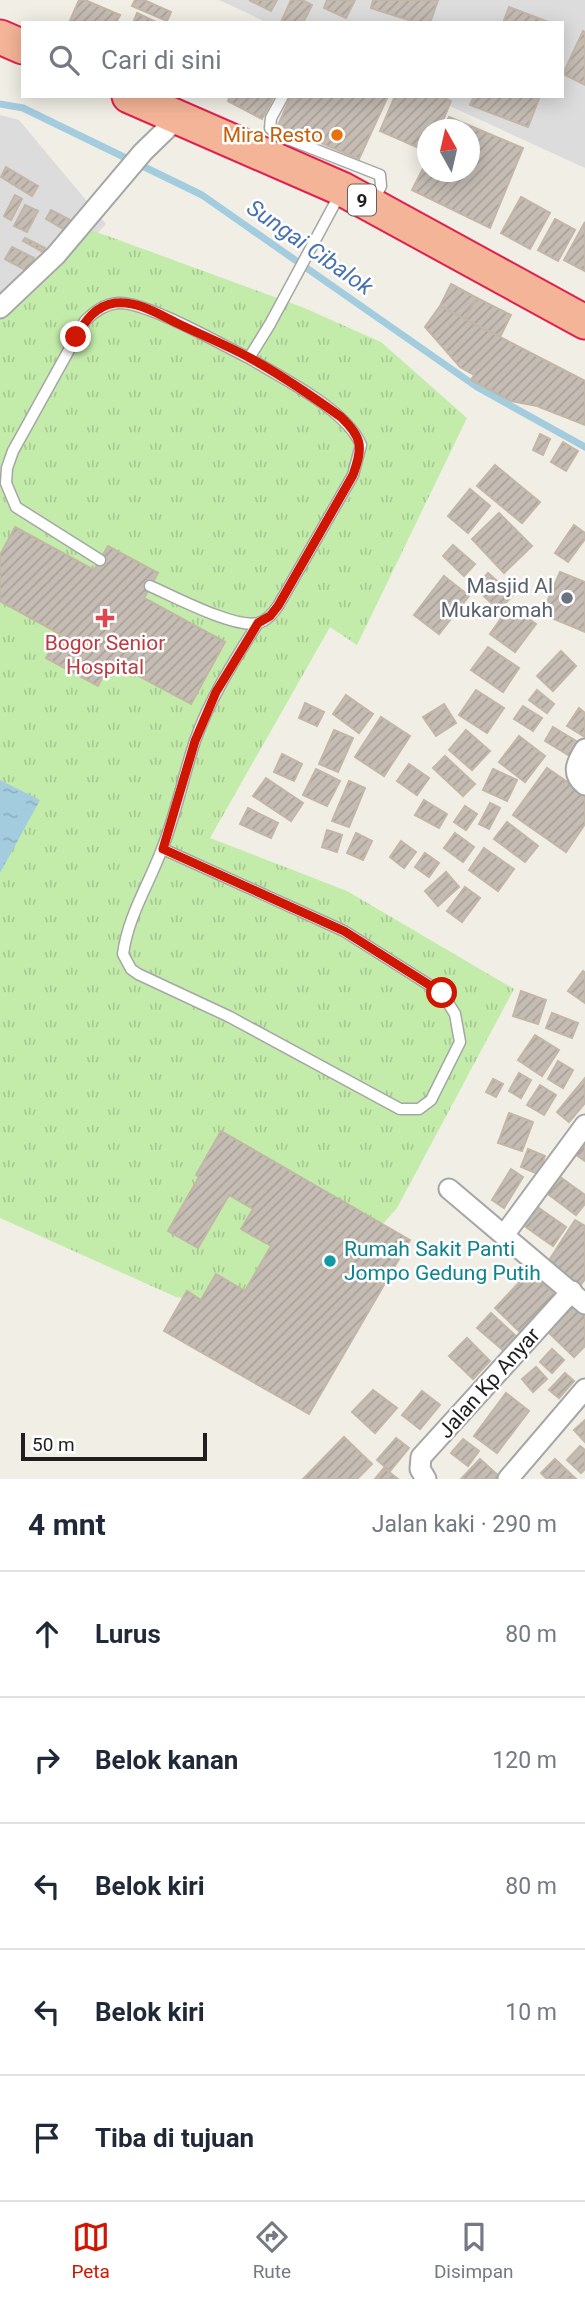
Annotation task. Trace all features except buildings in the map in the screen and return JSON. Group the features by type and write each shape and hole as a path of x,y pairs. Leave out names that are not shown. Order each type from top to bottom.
{"highway":[{"path":"0,37 21,46"},
{"name":"9","path":"133,98 342,189 585,321"}],"street":[{"path":"0,308 62,248 143,152 178,118"},
{"path":"585,749 575,772 585,785"},
{"path":"504,1235 585,1125"},
{"path":"449,1189 579,1298"},
{"name":"Jalan Kp Anyar","path":"426,1479 420,1469 421,1457 579,1298"},
{"path":"508,1479 585,1389"}],"lane":[{"path":"282,98 271,118 270,128 278,135 380,175 381,186 371,205"},
{"path":"249,358 342,189"},
{"path":"100,560 16,507 6,483 7,467 13,451 85,321 104,306 129,303 148,309 249,358 341,417 352,428 361,445 353,475 289,589 270,616 258,623 241,624 150,586"},
{"path":"163,849 344,931 442,993 455,1014 460,1042 431,1100 419,1109 400,1109 230,1017 131,969 123,954 129,924 163,849 205,716 216,692 258,623"}],"shaded area":[{"path":"219,0 585,0 585,168 432,98 564,98 564,21 264,21"},
{"path":"0,115 19,120 106,224 0,336"}],"green space":[{"path":"83,227 302,307 381,342 467,418 357,645 330,627 210,838 347,891 514,989 397,1208 299,1320 176,1297 0,1218 0,315"}],"water":[{"path":"0,780 40,800 0,873"}],"waterway":[{"name":"Sungai Cibalok","path":"0,104 23,108 202,195 477,387 585,447"}],"place":[{"name":"Mira Resto","path":"337,135"},
{"name":"Masjid Al Mukaromah","path":"567,598"},
{"name":"Bogor Senior Hospital","path":"105,618"},
{"name":"Rumah Sakit Panti Jompo Gedung Putih","path":"330,1261"}],"route":[{"path":"76,337 85,321 104,306 129,303 148,309 249,358 341,417 358,438 361,445 353,475 278,606 270,616 258,623 216,692 195,741 163,849 344,931 442,993"}]}
